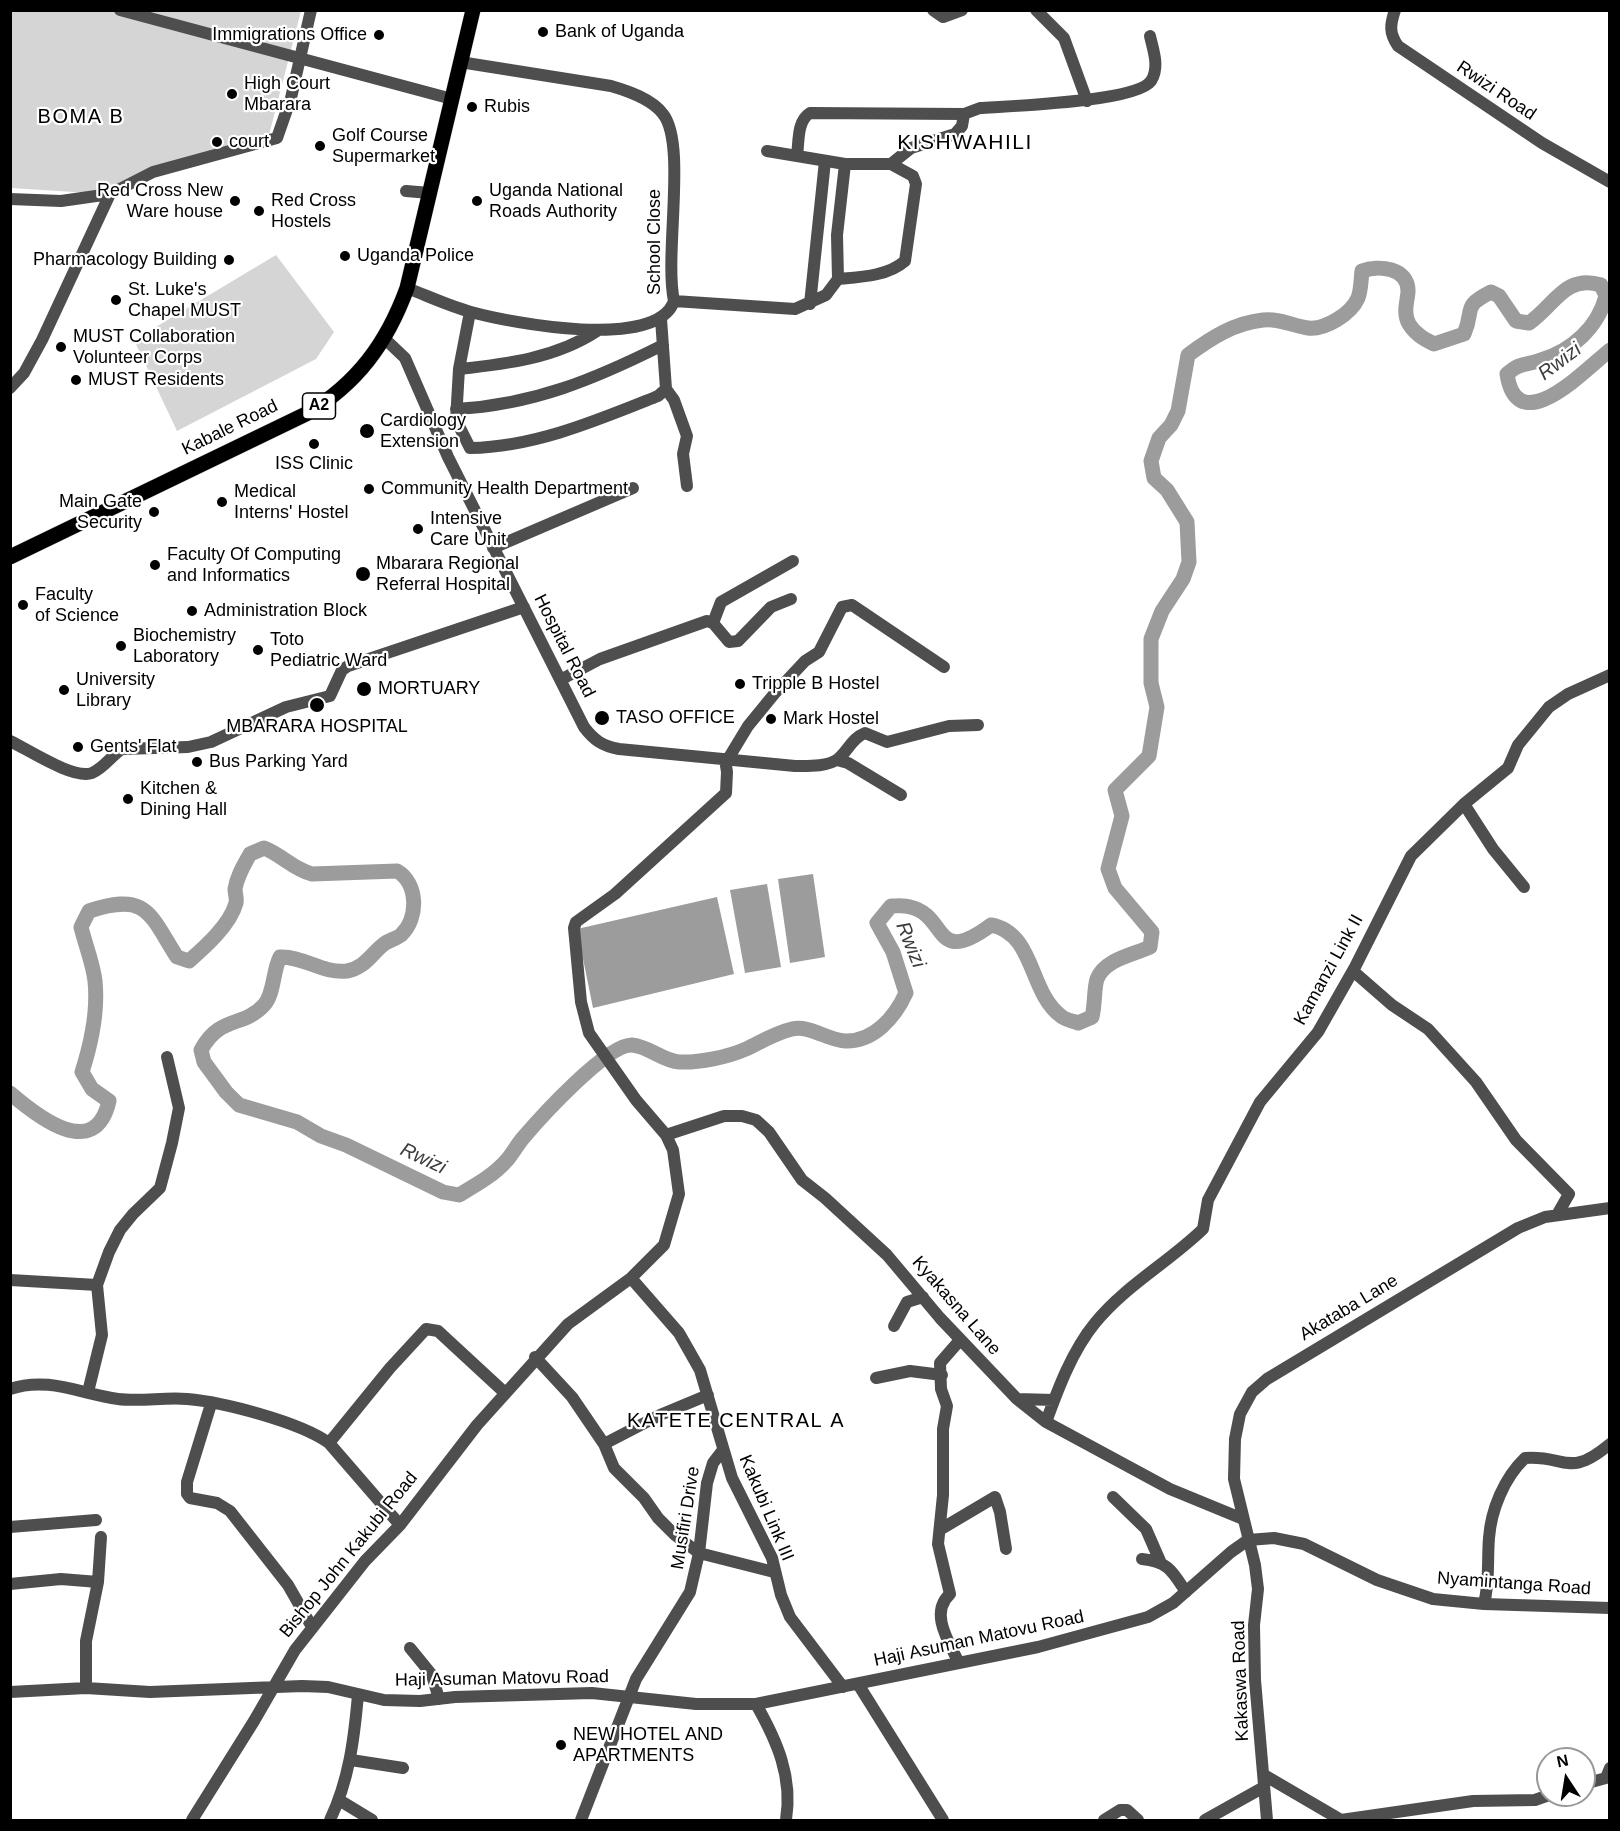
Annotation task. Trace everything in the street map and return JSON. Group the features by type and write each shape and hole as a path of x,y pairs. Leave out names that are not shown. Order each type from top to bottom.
{"main road":[{"name":"A2","path":"452,99 473,10"},
{"name":"Kabale Road","path":"10,557 322,404 356,377 385,339 407,288 452,99"}],"street":[{"path":"120,10 452,99"},
{"path":"10,199 61,201 110,194 153,172 275,140 291,98 298,59 311,10"},
{"path":"933,10 943,17 962,10"},
{"path":"1036,10 1064,38 1087,101"},
{"name":"Rwizi Road","path":"1395,10 1390,26 1392,38 1398,46 1542,143 1610,183"},
{"path":"797,156 801,123 810,113 964,114 980,108 1087,101 1127,92 1149,83 1156,63 1150,36"},
{"name":"School Close","path":"407,288 470,312 507,320 597,331 636,327 661,320 671,309 674,301 670,242 674,155 670,129 661,111 628,91 611,86 460,62"},
{"path":"891,164 911,148 955,134 962,126 964,114"},
{"path":"767,151 845,164 891,164 913,177 916,184 905,261 897,268 883,272 838,279"},
{"path":"810,304 825,161"},
{"path":"674,301 795,309 826,295 838,279 837,235 845,164"},
{"path":"406,190 430,192"},
{"path":"10,388 24,374 110,194"},
{"path":"470,312 459,369 456,409 459,430 470,448 525,442 586,425 658,396 666,389"},
{"path":"661,320 666,389 674,400 687,436 683,454 687,486"},
{"path":"459,369 502,364 552,353 597,331"},
{"name":"Hospital Road","path":"385,339 405,358 448,458 562,679 584,727 594,740 607,747 795,766 818,765 837,760"},
{"path":"456,409 488,407 546,394 600,376 663,345"},
{"path":"10,369 24,374"},
{"path":"493,548 633,488"},
{"path":"712,623 721,602 793,561"},
{"path":"562,679 600,659 707,621 712,623 729,642 738,641 771,607 791,599"},
{"path":"666,1135 613,1069 589,1033 581,1002 574,935 576,922 615,894 668,843 726,793 727,759 748,726 775,693 805,661 819,652 842,607 852,605 944,667"},
{"path":"10,741 70,771 87,774 100,769 122,749 188,747 211,742 286,707 330,696 342,670 348,666 524,607"},
{"name":"Kamanzi Link II","path":"1046,1422 1080,1346 1094,1323 1137,1283 1203,1229 1208,1200 1260,1102 1318,1032 1353,971 1411,856 1464,804 1508,768 1518,745 1549,707 1568,694 1610,675"},
{"path":"901,795 848,763 837,760 852,742 865,733 887,742 949,726 978,724"},
{"path":"1464,804 1493,849 1524,887"},
{"path":"1353,971 1392,1005 1428,1029 1464,1068 1516,1140 1569,1194 1557,1215"},
{"path":"88,1392 102,1335 97,1285 120,1230 160,1188 179,1108 167,1058"},
{"name":"Kyakasna Lane","path":"666,1135 724,1116 742,1116 756,1120 769,1132 802,1180 887,1255 960,1340 1017,1399 1046,1422 1170,1489 1243,1519"},
{"name":"Bishop John Kakubi Road","path":"192,1821 272,1688 312,1628 365,1561 399,1525 504,1392 536,1357 568,1324 631,1278 664,1245 675,1214 679,1194 678,1173 666,1135"},
{"name":"Akataba Lane","path":"1248,1540 1234,1479 1235,1439 1240,1414 1252,1392 1267,1379 1518,1228 1557,1215 1610,1208"},
{"name":"Kakubi Link III","path":"631,1278 679,1333 700,1370 723,1450 744,1504 772,1558 774,1572 790,1617 843,1687"},
{"path":"10,1280 97,1285"},
{"path":"894,1326 907,1302 924,1297"},
{"path":"330,1443 390,1368 426,1329 438,1331 504,1392"},
{"path":"958,1663 940,1623 944,1599 950,1594 938,1544 941,1529 943,1429 947,1406 941,1389 940,1363 960,1340"},
{"path":"536,1357 572,1397 604,1444 614,1468 644,1497 658,1518 675,1535 699,1553 774,1572"},
{"path":"876,1378 910,1371 942,1375"},
{"path":"10,1389 45,1383 116,1399 187,1399 290,1423 315,1433 330,1443 399,1525"},
{"path":"604,1444 708,1395"},
{"path":"1017,1399 1054,1400"},
{"path":"211,1404 187,1482 187,1494 190,1498 217,1503 230,1511 288,1586 312,1628"},
{"path":"1484,1604 1490,1582 1489,1538 1494,1510 1517,1465 1524,1458 1535,1457 1566,1464 1577,1464 1595,1456 1610,1444"},
{"name":"Musifiri Drive","path":"581,1821 643,1664 690,1592 699,1553 707,1484 713,1463 723,1450"},
{"path":"941,1529 995,1497 1006,1549"},
{"path":"1113,1497 1146,1529 1160,1561"},
{"path":"10,1527 96,1520"},
{"path":"86,1688 86,1641 98,1582 101,1537"},
{"name":"Nyamintanga Road","path":"1248,1540 1274,1538 1304,1544 1377,1580 1433,1599 1484,1604 1610,1608"},
{"name":"Haji Asuman Matovu Road","path":"10,1692 86,1688 150,1692 328,1687 384,1700 592,1693 696,1704 756,1704 1038,1647 1148,1617 1186,1593 1231,1552 1248,1540"},
{"name":"Kakaswa Road","path":"1248,1540 1256,1565 1258,1588 1254,1625 1255,1680 1267,1821"},
{"path":"1142,1559 1160,1561 1171,1569 1186,1593"},
{"path":"10,1584 61,1580 98,1582"},
{"path":"410,1648 432,1675 439,1699"},
{"path":"858,1684 942,1821"},
{"path":"330,1821 351,1760 358,1695"},
{"path":"756,1704 773,1735 783,1761 788,1790 786,1821"},
{"path":"351,1760 404,1768"},
{"path":"1596,1781 1606,1778 1610,1768"},
{"path":"1205,1821 1264,1781 1341,1820 1473,1801 1536,1800"},
{"path":"339,1800 372,1821"},
{"path":"1104,1821 1120,1810 1127,1810 1138,1821"}],"shaded area":[{"path":"10,11 301,11 268,139 105,194 11,188"},
{"path":"276,255 334,332 316,359 177,431 134,340"},
{"path":"813,874 825,957 790,963 778,879"},
{"path":"767,884 781,967 745,973 730,890"},
{"path":"717,897 734,974 593,1008 577,929"}],"waterway":[{"name":"Rwizi","path":"10,1093 35,1113 65,1129 79,1132 92,1129 102,1119 109,1101 92,1089 82,1072 91,1039 96,1004 94,974 81,927 89,911 123,904 144,910 160,929 177,957 189,961 216,935 228,919 236,903 235,889 241,871 250,854 264,848 312,874 397,871 404,876 412,892 414,901 411,920 401,935 384,944 359,967 347,971 330,970 297,959 280,957 267,1001 248,1017 216,1031 201,1050 204,1062 226,1092 239,1105 297,1122 321,1136 346,1145 443,1192 459,1195 496,1170 558,1100 591,1069 621,1048 638,1046 673,1061 687,1062 731,1055 792,1029 805,1029 845,1041 874,1033 890,1019 906,993 893,952 877,923 891,906 908,906 922,912 950,940 959,941 972,937 991,925 1005,930 1016,939 1024,951 1051,1006 1063,1017 1078,1023 1092,1017 1096,983 1101,972 1120,958 1150,947 1152,932 1115,888 1108,869 1122,816 1115,790 1149,756 1157,707 1151,683 1151,639 1162,611 1183,579 1189,562 1187,522 1167,490 1154,478 1151,461 1159,438 1171,425 1178,411 1188,355 1223,332 1242,324 1263,320 1275,320 1308,328 1329,324 1344,315 1355,304 1360,292 1362,271 1376,268 1391,270 1403,277 1408,292 1407,320 1417,333 1434,344 1464,334 1472,305 1491,292 1499,296 1516,321 1529,323 1569,287 1589,283 1601,285 1606,296 1602,307 1597,318 1582,336 1563,351 1520,365 1507,374 1513,393 1524,402 1537,402 1553,395 1610,350"}],"place":[{"name":"Bank of Uganda","path":"543,32"},
{"name":"Immigrations Office","path":"379,35"},
{"name":"High Court Mbarara","path":"232,94"},
{"name":"Rubis","path":"472,107"},
{"name":"court","path":"217,142"},
{"name":"Golf Course Supermarket","path":"320,146"},
{"name":"Red Cross New Ware house","path":"235,201"},
{"name":"Uganda National Roads Authority","path":"477,201"},
{"name":"Red Cross Hostels","path":"259,211"},
{"name":"Uganda Police","path":"345,256"},
{"name":"Pharmacology Building","path":"229,260"},
{"name":"St. Luke's Chapel MUST","path":"116,300"},
{"name":"MUST Collaboration Volunteer Corps","path":"61,347"},
{"name":"MUST Residents","path":"76,380"},
{"name":"Cardiology Extension","path":"367,431"},
{"name":"ISS Clinic","path":"314,444"},
{"name":"Community Health Department","path":"369,489"},
{"name":"Medical Interns' Hostel","path":"222,502"},
{"name":"Main Gate Security","path":"154,512"},
{"name":"Intensive Care Unit","path":"418,529"},
{"name":"Faculty Of Computing and Informatics","path":"155,565"},
{"name":"Mbarara Regional Referral Hospital","path":"363,574"},
{"name":"Faculty of Science","path":"23,605"},
{"name":"Administration Block","path":"192,611"},
{"name":"Biochemistry Laboratory","path":"121,646"},
{"name":"Toto Pediatric Ward","path":"258,650"},
{"name":"Tripple B Hostel","path":"740,684"},
{"name":"MORTUARY","path":"364,689"},
{"name":"University Library","path":"64,690"},
{"name":"MBARARA HOSPITAL","path":"317,705"},
{"name":"TASO OFFICE","path":"602,718"},
{"name":"Mark Hostel","path":"771,719"},
{"name":"Gents' Flat","path":"78,747"},
{"name":"Bus Parking Yard","path":"197,762"},
{"name":"Kitchen & Dining Hall","path":"128,799"},
{"name":"NEW HOTEL AND APARTMENTS","path":"561,1745"}],"district":[{"name":"BOMA B","path":"81,117"},
{"name":"KISHWAHILI","path":"965,143"},
{"name":"KATETE CENTRAL A","path":"736,1421"}]}
